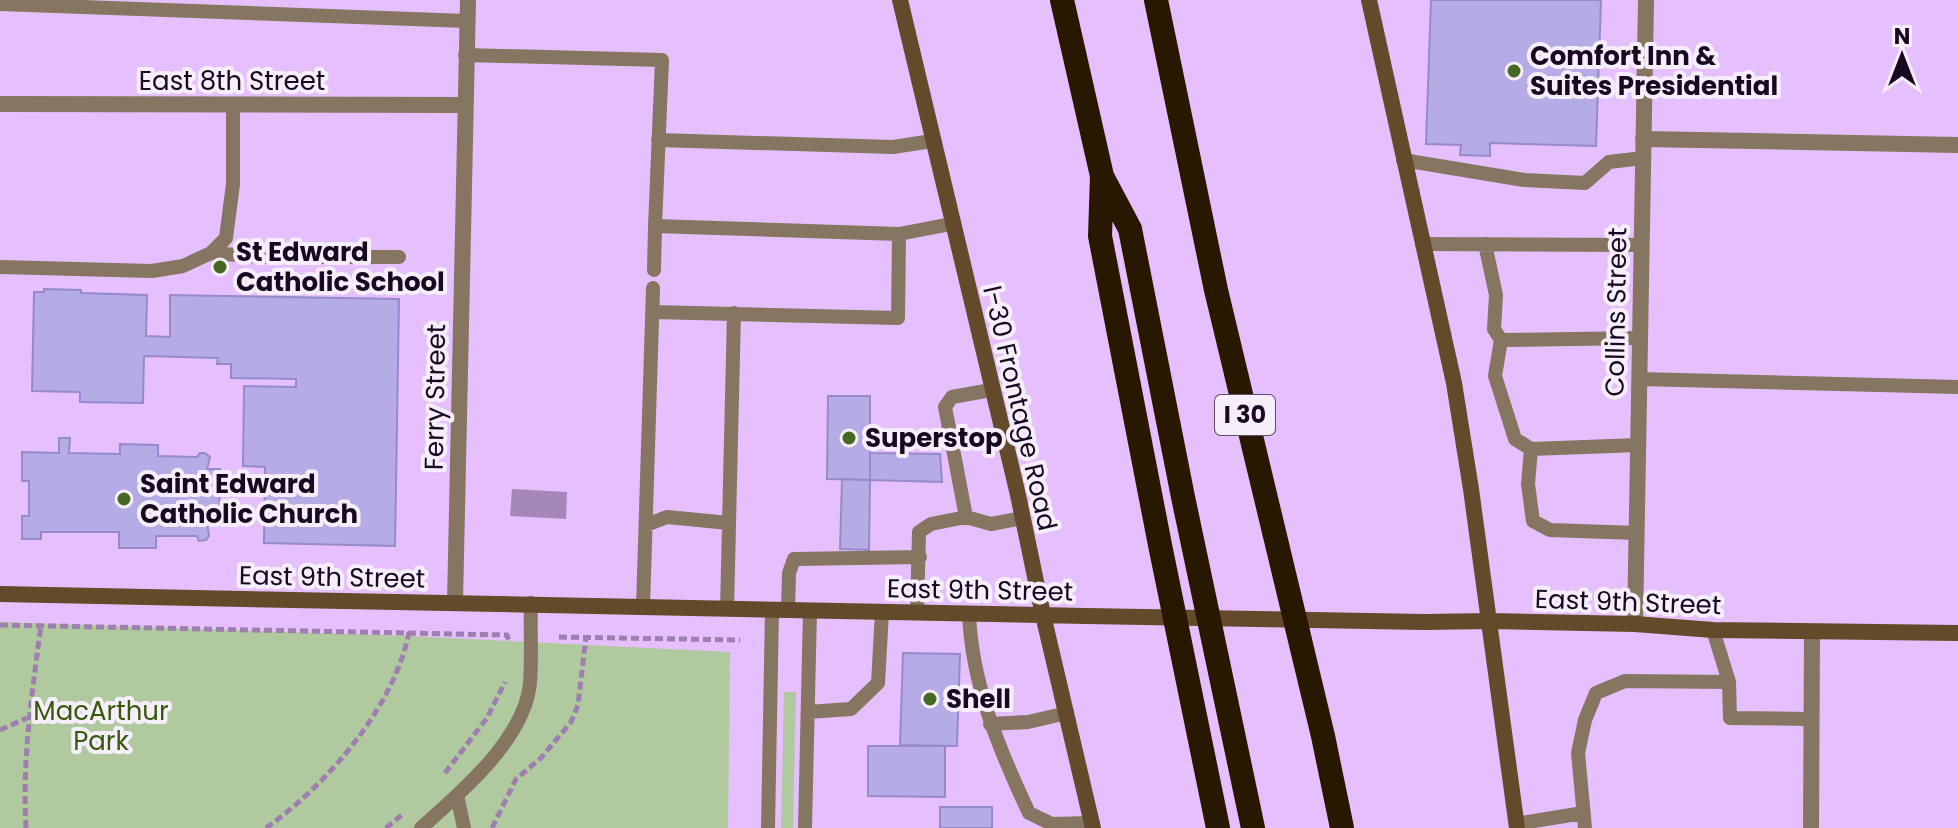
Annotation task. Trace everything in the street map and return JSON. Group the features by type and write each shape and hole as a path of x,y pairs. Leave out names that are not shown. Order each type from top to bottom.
{"highway":[{"path":"1062,0 1102,176 1100,236 1218,828"},
{"name":"I 30","path":"1156,0 1216,290 1323,736 1342,828"},
{"path":"1102,176 1130,229 1253,828"}],"main road":[{"name":"I-30 Frontage Road","path":"900,0 1092,825"},
{"path":"1369,0 1454,383 1516,826"},
{"name":"East 9th Street","path":"0,594 969,614 1489,621 1635,624 1713,630 1958,633"}],"street":[{"name":"Ferry Street","path":"455,603 468,0"},
{"name":"Collins Street","path":"1635,624 1646,0"},
{"name":"East 8th Street","path":"0,104 464,105"},
{"path":"1643,139 1958,145"},
{"path":"1811,828 1812,632"}],"lane":[{"path":"0,4 467,21"},
{"path":"465,55 662,60 654,270"},
{"path":"0,267 152,271 183,266 211,253 226,238 233,184 233,105"},
{"path":"658,140 893,147 932,141"},
{"path":"1403,160 1524,180 1585,183 1609,162 1643,158"},
{"path":"655,226 899,234 951,224"},
{"path":"653,312 898,318 899,234"},
{"path":"1422,244 1642,245"},
{"path":"1485,244 1496,295 1494,329 1501,340 1495,376 1515,439 1531,449 1638,445"},
{"path":"211,253 261,257 399,257"},
{"path":"643,607 653,288"},
{"path":"727,609 734,313"},
{"path":"1501,340 1640,338"},
{"path":"1639,379 1958,387"},
{"path":"966,517 945,407 952,397 991,390"},
{"path":"1531,449 1528,484 1533,521 1550,530 1637,533"},
{"path":"646,525 667,517 729,523"},
{"path":"917,613 919,532 931,524 966,517 991,524 1023,518"},
{"path":"768,828 780,610 794,559 920,557"},
{"path":"421,828 457,795 505,742 523,712 530,685 531,603"},
{"path":"805,828 810,611"},
{"path":"808,712 851,709 878,683 882,612"},
{"path":"969,614 970,646 990,724 1029,813 1052,824 1092,825"},
{"path":"1713,630 1729,682 1730,718 1811,719"},
{"path":"1516,826 1584,821 1578,753 1585,720 1596,693 1625,681 1729,682"},
{"path":"990,724 1028,722 1067,713"},
{"path":"457,795 464,828"}],"path":[{"path":"0,625 507,635 510,653"},
{"path":"26,828 23,781 41,625"},
{"path":"266,828 318,785 350,748 401,666 409,632"},
{"path":"559,637 740,640"},
{"path":"492,828 516,779 541,758 571,722 578,705 586,637"},
{"path":"436,785 487,718 505,685 507,674"},
{"path":"0,730 28,718"},
{"path":"386,828 406,811"}],"green space":[{"name":"MacArthur Park","path":"0,622 408,636 730,652 728,828 0,828"},
{"path":"784,692 796,692 793,828 781,828"}],"shaded area":[{"path":"512,489 567,492 566,519 510,516"}],"building":[{"name":"Comfort Inn & Suites Presidential","path":"1431,0 1601,0 1596,146 1490,143 1490,156 1460,155 1461,145 1426,144"},
{"path":"44,289 147,295 146,336 170,337 170,295 399,299 395,546 264,543 265,467 243,466 244,386 296,387 296,379 231,378 231,364 217,364 218,358 144,356 143,403 80,402 80,392 32,391 34,292 44,292"},
{"name":"Superstop","path":"828,396 870,396 870,480 827,479"},
{"name":"Saint Edward Catholic Church","path":"59,438 70,438 69,453 120,454 120,444 158,445 158,456 197,457 205,453 210,457 207,469 220,469 219,523 207,523 209,536 206,540 199,541 197,536 156,536 156,548 119,548 119,532 41,532 41,539 22,539 22,516 29,516 29,481 22,481 22,452 59,453"},
{"name":"Superstop","path":"870,453 940,454 942,482 870,480"},
{"name":"Superstop","path":"842,479 870,480 869,550 840,549"},
{"name":"Shell","path":"903,653 960,654 957,746 900,745"},
{"name":"Shell","path":"868,746 945,746 945,797 868,796"},
{"path":"940,807 992,807 992,828 940,828"}],"place":[{"name":"Comfort Inn & Suites Presidential","path":"1514,71"},
{"name":"St Edward Catholic School","path":"220,267"},
{"name":"Superstop","path":"849,438"},
{"name":"Saint Edward Catholic Church","path":"124,499"},
{"name":"Shell","path":"930,699"}]}
